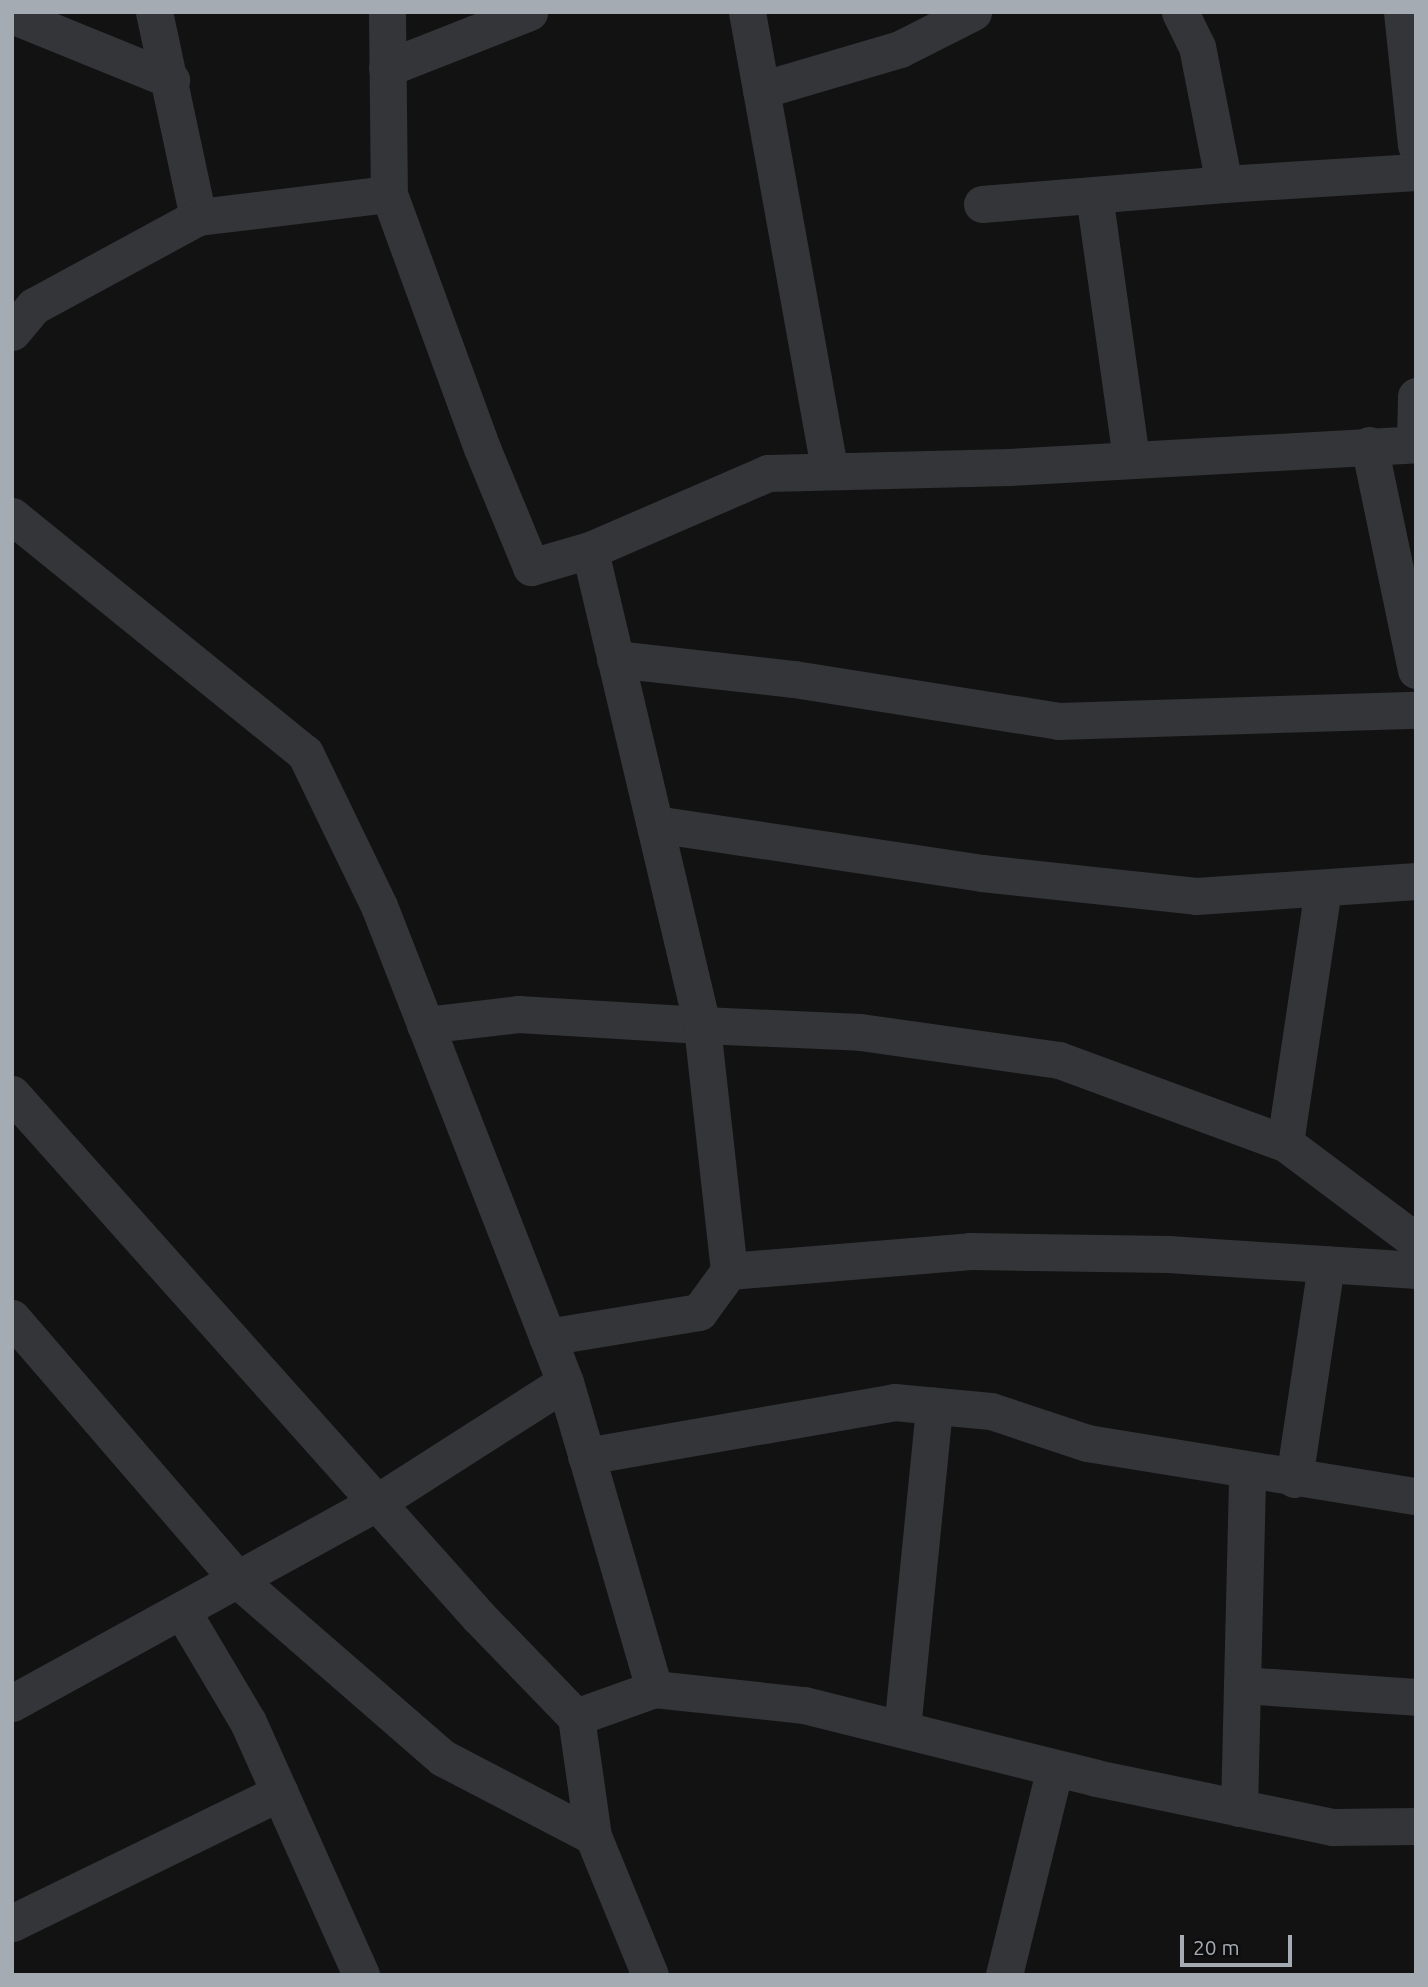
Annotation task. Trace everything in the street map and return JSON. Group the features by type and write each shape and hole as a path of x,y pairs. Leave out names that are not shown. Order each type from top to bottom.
{"street":[{"path":"154,12 171,80 198,217"},
{"path":"387,12 389,194 482,447 531,567 590,550 768,473 1131,459 1415,444 1416,396"},
{"path":"387,68 529,12"},
{"path":"747,12 830,471"},
{"path":"761,90 900,48 973,12"},
{"path":"1180,12 1197,47 1224,184"},
{"path":"1402,12 1416,145"},
{"path":"12,15 171,80"},
{"path":"982,204 1224,184 1416,172"},
{"path":"12,332 34,306 198,217 389,194"},
{"path":"1094,195 1131,459"},
{"path":"1369,445 1416,670"},
{"path":"12,516 305,753 379,906 565,1382 654,1689"},
{"path":"547,1337 699,1312 729,1271 702,1025 590,550"},
{"path":"615,659 794,679 1058,721 1416,710"},
{"path":"654,824 982,873 1196,896 1416,881"},
{"path":"1285,1143 1323,888"},
{"path":"425,1025 518,1014 860,1032 1059,1060 1285,1143 1416,1241"},
{"path":"12,1094 376,1503 576,1717 593,1836 650,1975"},
{"path":"729,1271 970,1251 1168,1254 1416,1270"},
{"path":"1294,1479 1326,1264"},
{"path":"12,1318 238,1580 443,1759 593,1836"},
{"path":"12,1703 376,1503 565,1382"},
{"path":"586,1456 894,1402 991,1411 1087,1443 1247,1472 1416,1496"},
{"path":"902,1729 934,1406"},
{"path":"1239,1808 1247,1472"},
{"path":"182,1611 248,1722 361,1975"},
{"path":"1241,1685 1416,1697"},
{"path":"576,1717 654,1689 804,1705 1055,1768 1333,1827 1416,1826"},
{"path":"1004,1975 1055,1768"},
{"path":"12,1923 280,1792"}]}
